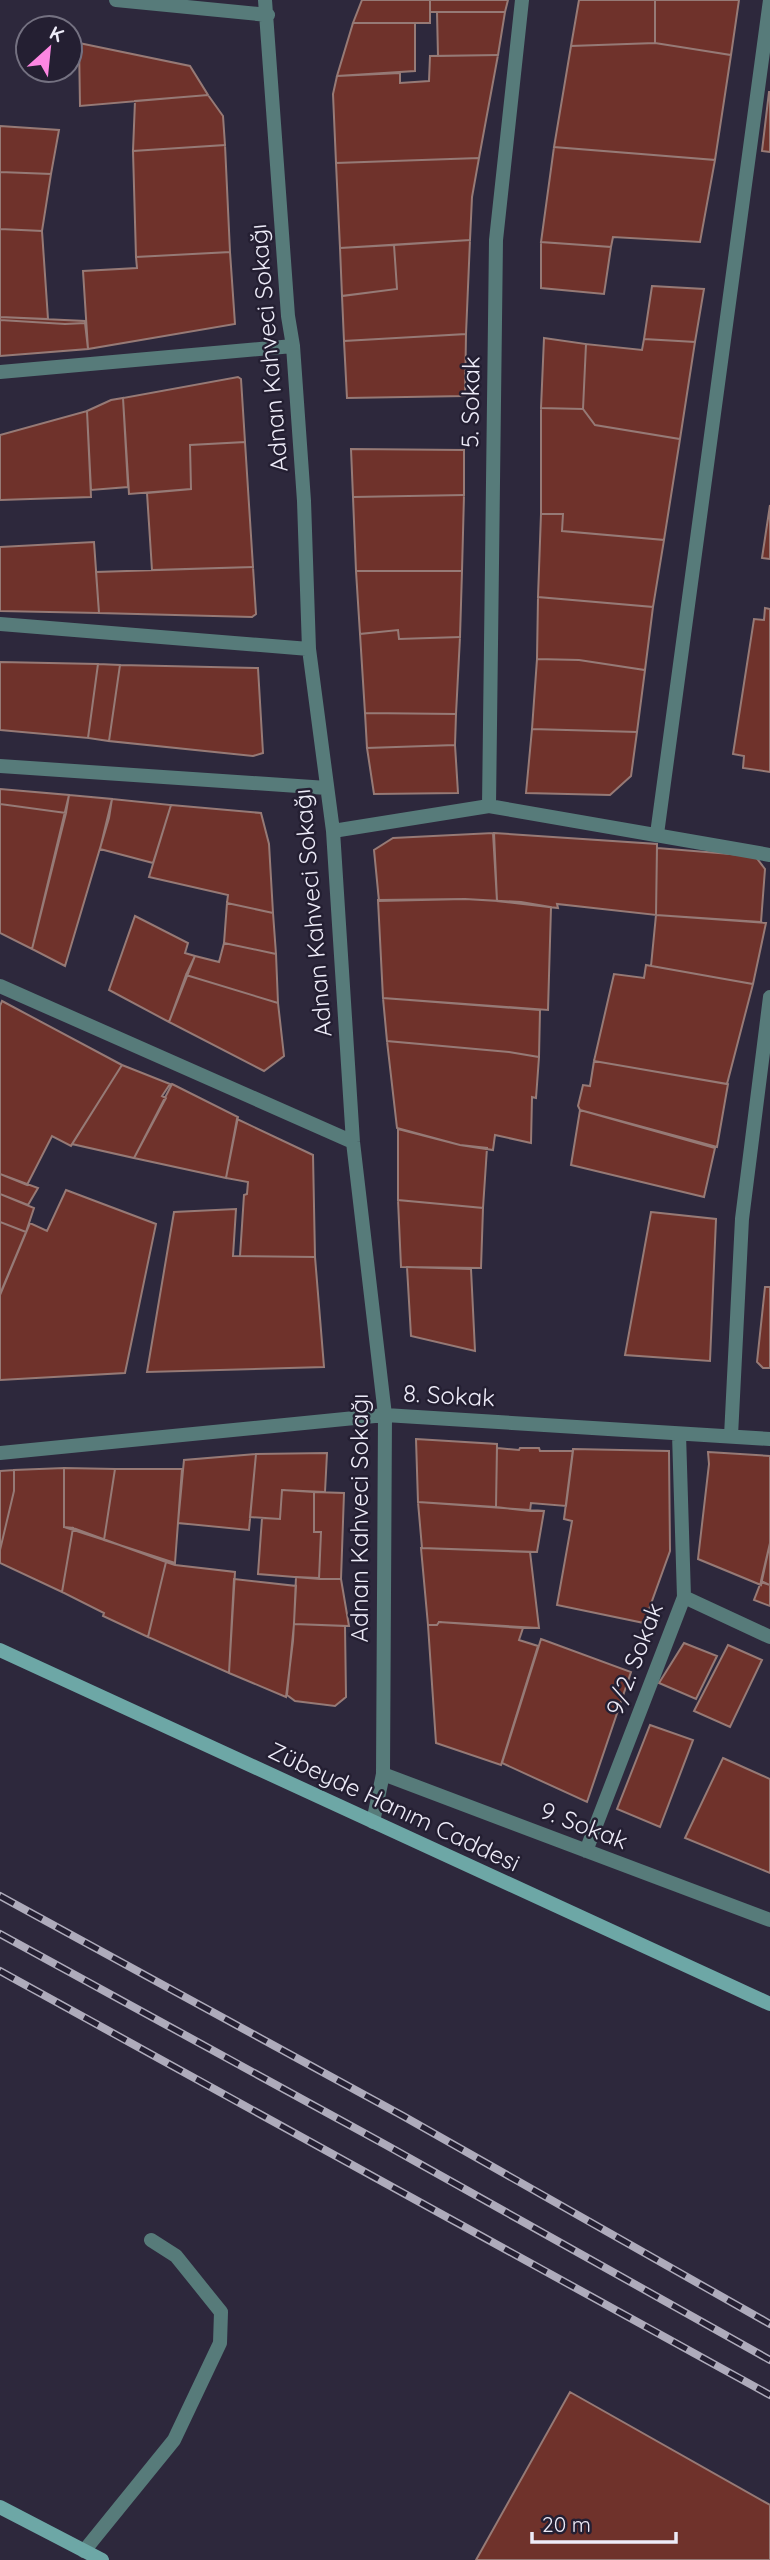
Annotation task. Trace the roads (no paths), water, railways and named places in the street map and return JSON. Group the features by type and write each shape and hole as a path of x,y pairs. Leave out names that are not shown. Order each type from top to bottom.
{"main road":[{"name":"Zübeyde Hanım Caddesi","path":"0,1650 770,2004"},
{"path":"0,2507 102,2560"}],"street":[{"path":"116,0 268,15 271,0"},
{"name":"Adnan Kahveci Sokağı","path":"265,0 304,501 309,649 334,831 353,1142 386,1415 383,1774 373,1822"},
{"name":"5. Sokak","path":"489,806 496,240 522,0"},
{"path":"657,834 770,0"},
{"path":"0,372 293,346"},
{"path":"0,624 309,649"},
{"path":"0,766 327,788"},
{"path":"334,831 489,806 770,855"},
{"path":"0,986 353,1142"},
{"path":"732,1436 742,1219 770,997"},
{"name":"8. Sokak","path":"0,1452 386,1415 770,1439"},
{"name":"9/2. Sokak","path":"586,1851 684,1597 678,1434"},
{"path":"684,1597 770,1637"},
{"name":"9. Sokak","path":"383,1774 770,1920"},
{"path":"84,2551 174,2440 220,2343 221,2312 176,2256 151,2240"}],"railway":[{"path":"0,1896 403,2116 770,2324"},
{"path":"0,1934 386,2145 770,2360"},
{"path":"0,1971 770,2395"}]}
